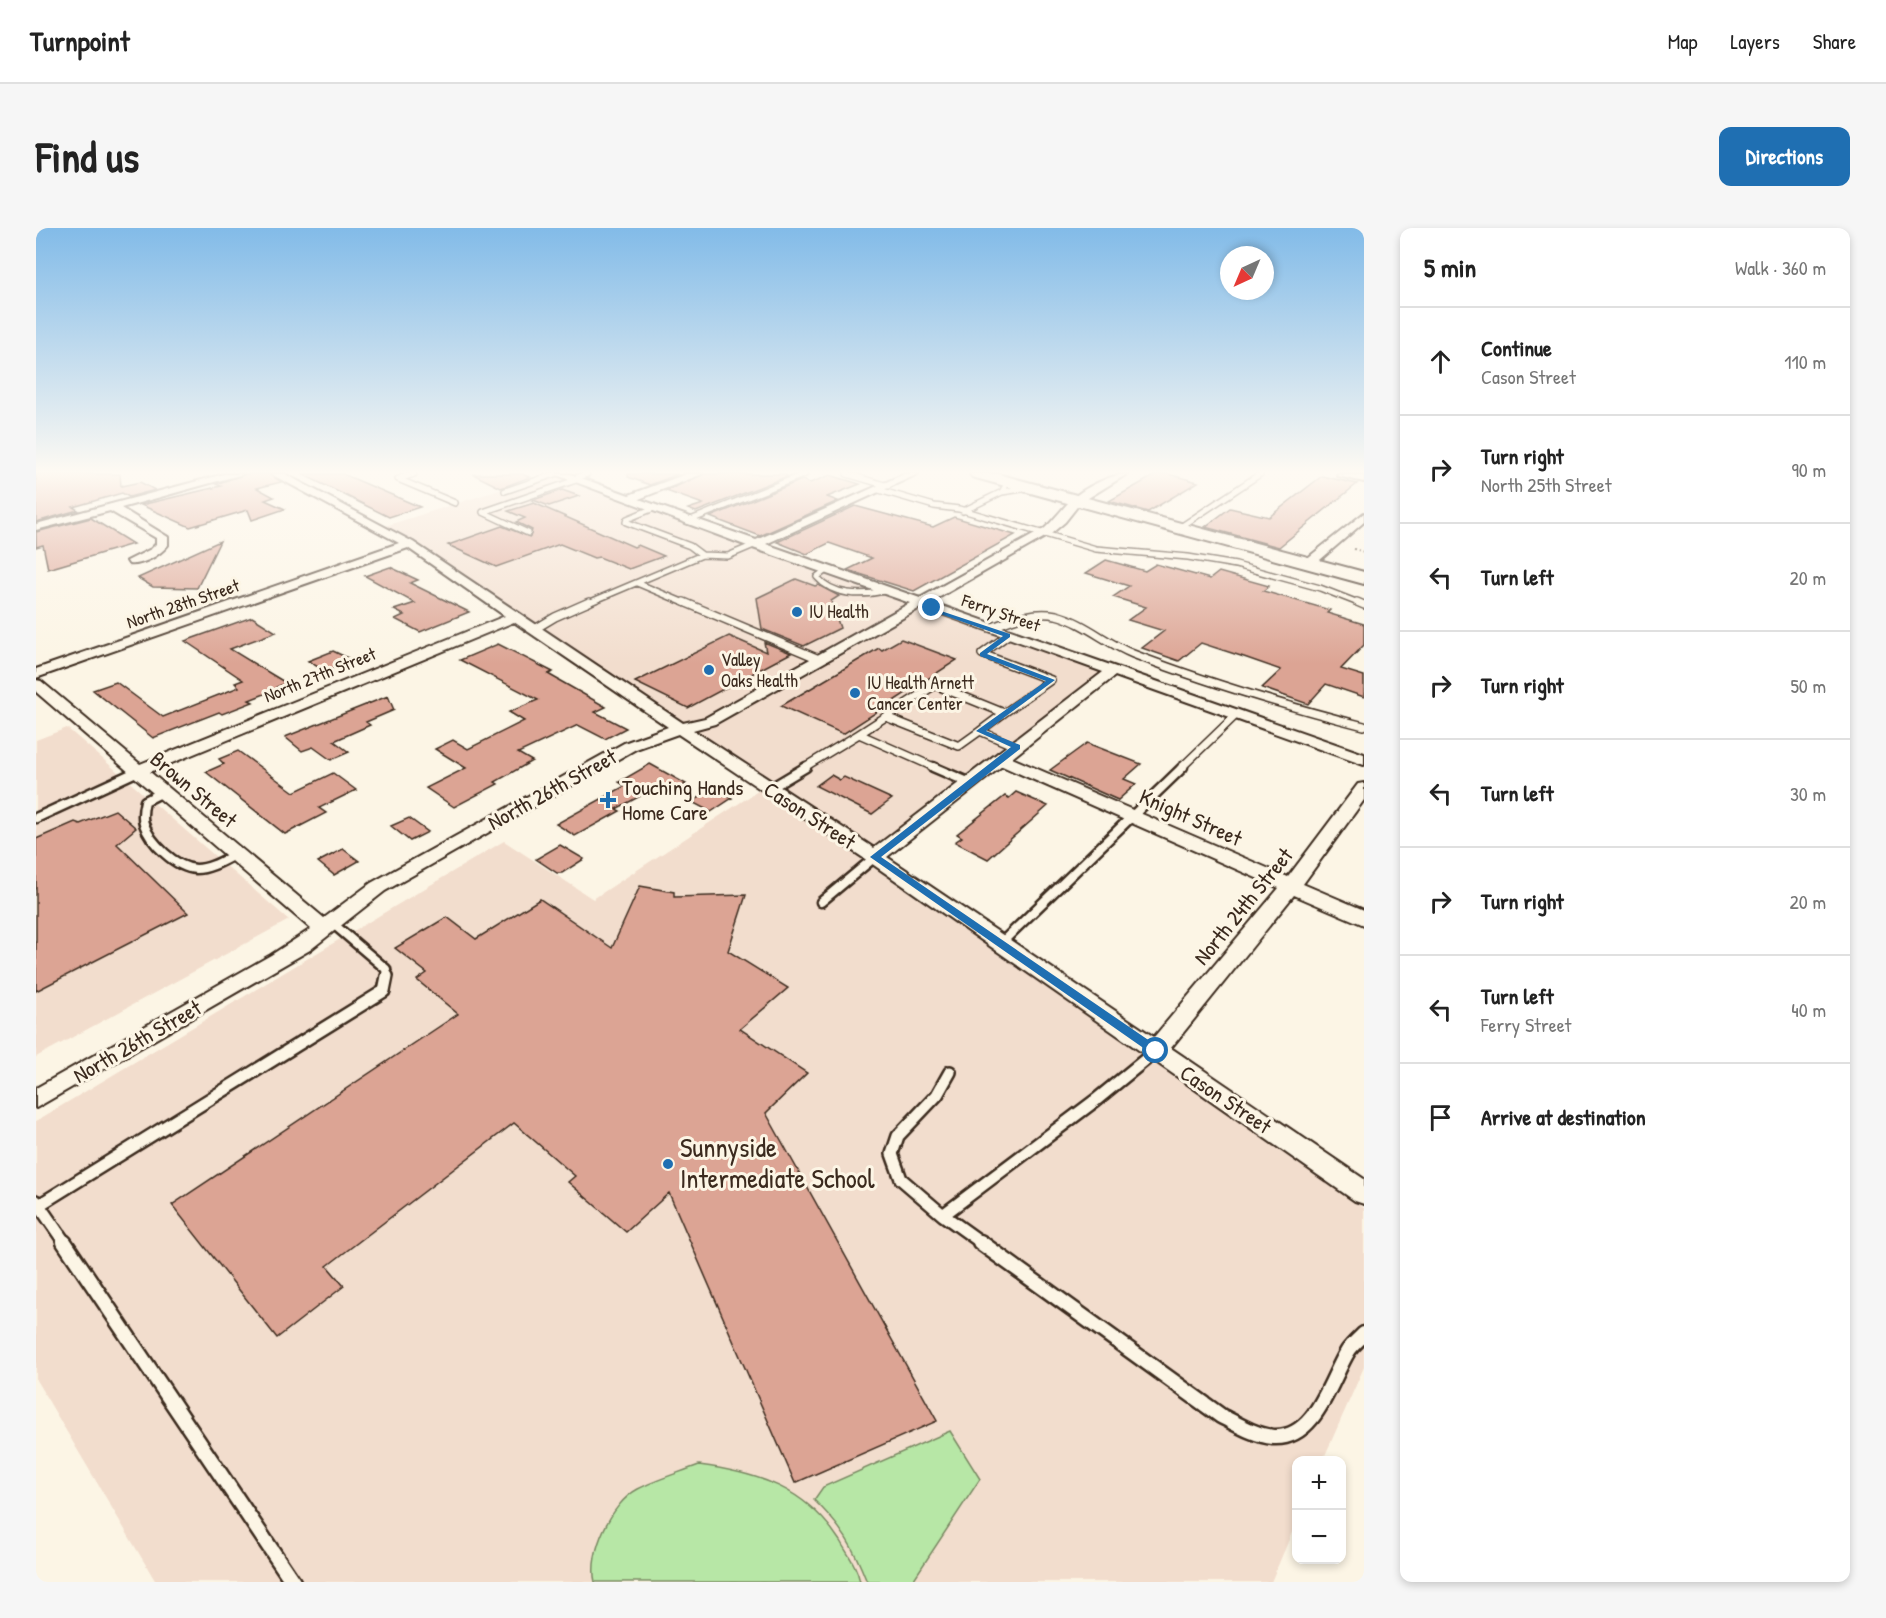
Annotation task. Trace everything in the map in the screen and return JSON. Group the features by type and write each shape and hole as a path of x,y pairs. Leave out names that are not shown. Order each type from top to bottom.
{"main road":[{"path":"1213,537 1364,578"}],"street":[{"path":"133,561 155,552 162,545 162,537"},
{"name":"Cason Street","path":"396,537 516,616 769,789 875,857 1364,1192"},
{"name":"Ferry Street","path":"733,537 1364,760"},
{"path":"754,545 772,537"},
{"name":"North 26th Street","path":"36,1098 278,960 378,887 630,746 653,736 710,721 1035,537"},
{"path":"1309,563 1339,537"},
{"name":"North 28th Street","path":"36,674 409,544"},
{"name":"North 27th Street","path":"138,771 516,616"},
{"path":"875,857 1113,671"},
{"name":"Brown Street","path":"36,684 236,854 327,925"},
{"name":"Knight Street","path":"1000,759 1364,918"},
{"name":"North 24th Street","path":"1156,1051 1291,886 1364,788"}],"lane":[{"path":"666,537 690,546 702,555"},
{"path":"1053,537 1111,552 1188,556 1236,565 1320,588 1364,605"},
{"path":"535,629 555,617 702,555 728,556 754,545"},
{"path":"637,583 819,659"},
{"path":"990,628 1024,615 1055,615 1086,627 1109,643 1134,654 1286,706 1364,726"},
{"path":"886,717 959,747 1051,680 982,654 1008,635"},
{"path":"769,789 935,685 1004,713"},
{"path":"1000,944 1236,715"},
{"path":"980,731 1017,747"},
{"path":"860,734 970,783"},
{"path":"36,818 138,771"},
{"path":"163,792 145,801 142,817 145,828 182,866 196,869 214,865 236,854"},
{"path":"821,902 875,857"},
{"path":"293,1582 37,1203 384,991 388,980 386,969 327,925"},
{"path":"943,1215 1096,1100 1156,1051"},
{"path":"950,1072 937,1095 898,1136 892,1154 901,1179 943,1215 1221,1416 1248,1430 1274,1437 1300,1430 1319,1409 1349,1349 1364,1334"}],"path":[{"path":"1354,549 1364,552"}],"shaded area":[{"path":"393,537 737,537 1113,671 875,857"},
{"path":"67,728 289,920 36,1057 36,740"},
{"name":"Sunnyside Intermediate School","path":"761,789 1364,1208 1364,1367 1325,1456 1292,1456 1292,1532 1271,1582 156,1582 36,1380 36,1121 504,841 593,899"}],"green space":[{"path":"950,1431 980,1479 912,1582 867,1582 846,1538 814,1500 823,1487"},
{"path":"699,1465 721,1468 761,1479 796,1496 827,1523 852,1561 860,1582 595,1582 595,1557 598,1544 619,1505 638,1489"}],"building":[{"path":"36,537 122,537 133,544 48,569 43,545 36,547"},
{"path":"470,537 612,537 664,556 629,569 560,544 496,567 448,545"},
{"path":"787,537 1011,537 914,591 847,570 872,558 829,543 807,554 777,542"},
{"path":"1243,537 1291,537 1279,547"},
{"path":"220,541 197,588 153,587 138,578"},
{"path":"1106,560 1145,571 1156,564 1210,579 1219,572 1269,586 1263,591 1330,610 1327,613 1364,624 1364,645 1341,669 1364,676 1364,697 1326,684 1308,704 1262,688 1281,670 1244,657 1201,643 1179,661 1142,648 1164,631 1128,620 1146,607 1113,597 1129,586 1086,573"},
{"path":"390,567 418,580 410,583 469,612 420,632 395,619 404,615 394,610 415,603 365,576"},
{"name":"IU Health","path":"796,579 818,585 839,596 831,601 840,628 804,646 762,629 757,598"},
{"path":"252,617 276,632 230,649 286,683 277,687 280,688 249,700 253,702 222,714 219,712 153,738 93,690 116,682 163,717 239,687 235,683 243,680 185,641"},
{"name":"Valley Oaks Health","path":"729,636 766,652 764,642 791,653 688,708 635,682"},
{"name":"IU Health Arnett Cancer Center","path":"901,639 957,660 843,734 781,706 879,648 882,650"},
{"path":"498,644 553,672 548,674 606,707 595,712 626,728 605,739 578,725 518,753 532,761 495,782 498,784 454,807 426,788 466,768 435,749 453,740 468,749 524,721 509,712 538,700 460,660"},
{"path":"333,651 352,660 326,672 308,661"},
{"path":"388,696 394,710 366,722 370,725 334,741 349,752 331,760 313,747 302,751 285,737"},
{"path":"1087,743 1141,764 1124,779 1136,784 1118,800 1050,770"},
{"path":"238,751 294,792 333,773 356,790 319,808 326,813 285,834 206,772 224,764 219,759"},
{"path":"650,764 686,784 666,796 653,789 616,809 620,811 575,836 556,824 625,786 619,782"},
{"path":"831,775 840,780 844,777 892,799 872,814 816,786"},
{"path":"713,789 732,798 711,812 692,802"},
{"path":"1016,792 1048,806 988,859 955,842 962,837 957,834 1005,796 1009,798"},
{"path":"115,810 136,828 117,844 188,913 36,991 36,839 75,822 80,824"},
{"path":"409,818 428,832 410,841 391,826"},
{"path":"560,845 584,859 562,873 557,873 536,859"},
{"path":"343,849 359,861 334,875 318,862"},
{"path":"640,886 674,892 674,897 746,895 728,951 788,988 740,1029 807,1073 766,1113 937,1421 795,1483 669,1193 626,1232 568,1182 575,1176 514,1123 327,1266 344,1286 277,1338 172,1205 458,1014 417,980 427,973 395,948 447,917 476,939 540,899 612,948"}],"place":[{"name":"IU Health","path":"797,612"},
{"name":"Valley Oaks Health","path":"709,670"},
{"name":"IU Health Arnett Cancer Center","path":"855,693"},
{"name":"Touching Hands Home Care","path":"608,800"},
{"name":"Sunnyside Intermediate School","path":"668,1164"}],"route":[{"path":"932,608 1008,635 982,654 1051,680 980,731 1017,747 875,857 1156,1051"}]}
